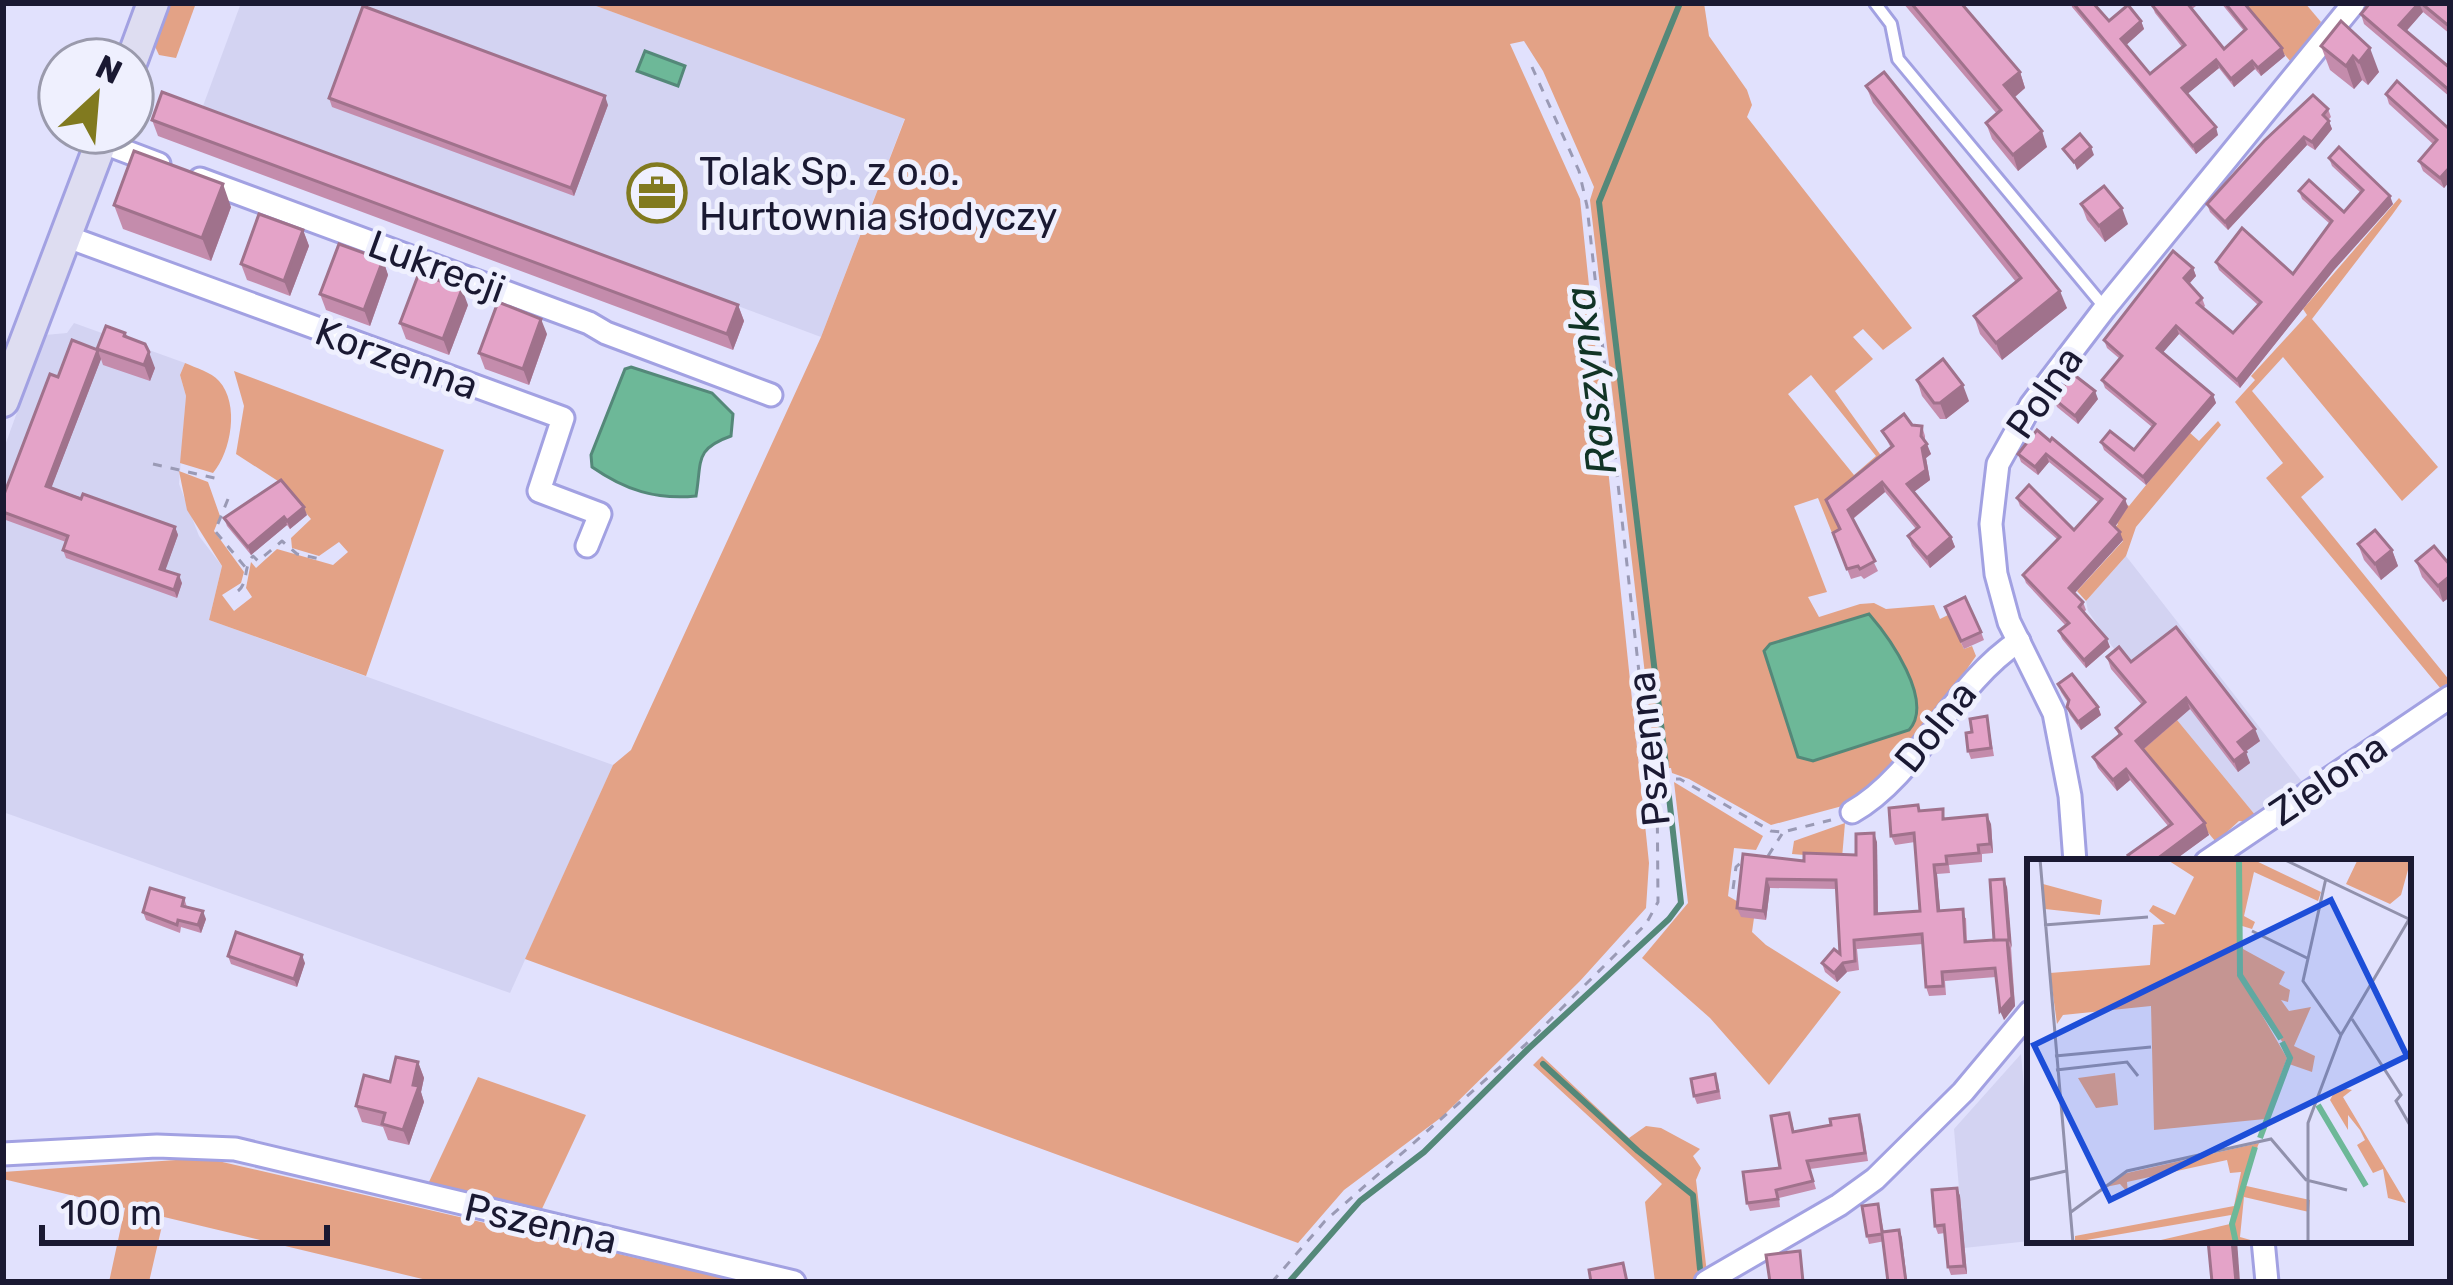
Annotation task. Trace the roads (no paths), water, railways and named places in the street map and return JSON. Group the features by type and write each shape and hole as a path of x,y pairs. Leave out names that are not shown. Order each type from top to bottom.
{"street":[{"path":"141,36 153,3"},
{"name":"Polna","path":"2075,859 2070,796 2054,713 2018,641 1996,574 1991,524 1998,464 2031,405 2104,308 2354,3"},
{"path":"3,401 95,156"},
{"name":"Lukrecji","path":"152,156 771,395"},
{"name":"Korzenna","path":"65,236 563,418 538,491 600,514 587,546"},
{"name":"Dolna","path":"1852,812 1891,780 1990,660 2018,641"},
{"name":"Zielona","path":"2211,859 2450,697"},
{"path":"1706,1282 1875,1179 1963,1092 2027,1016"},
{"name":"Pszenna","path":"3,1154 157,1146 235,1149 794,1282"},
{"path":"2264,1243 2267,1282"}],"lane":[{"path":"1875,3 1891,24 1898,59 2104,308"}],"waterway":[{"name":"Raszynka","path":"1666,766 1599,202 1680,3"},
{"name":"Raszynka","path":"1289,1282 1360,1201 1424,1152 1669,919 1681,903 1668,788"},
{"path":"1543,1064 1693,1195 1700,1269"}],"place":[{"name":"Tolak Sp. z o.o. Hurtownia słodyczy","path":"657,193"}]}
